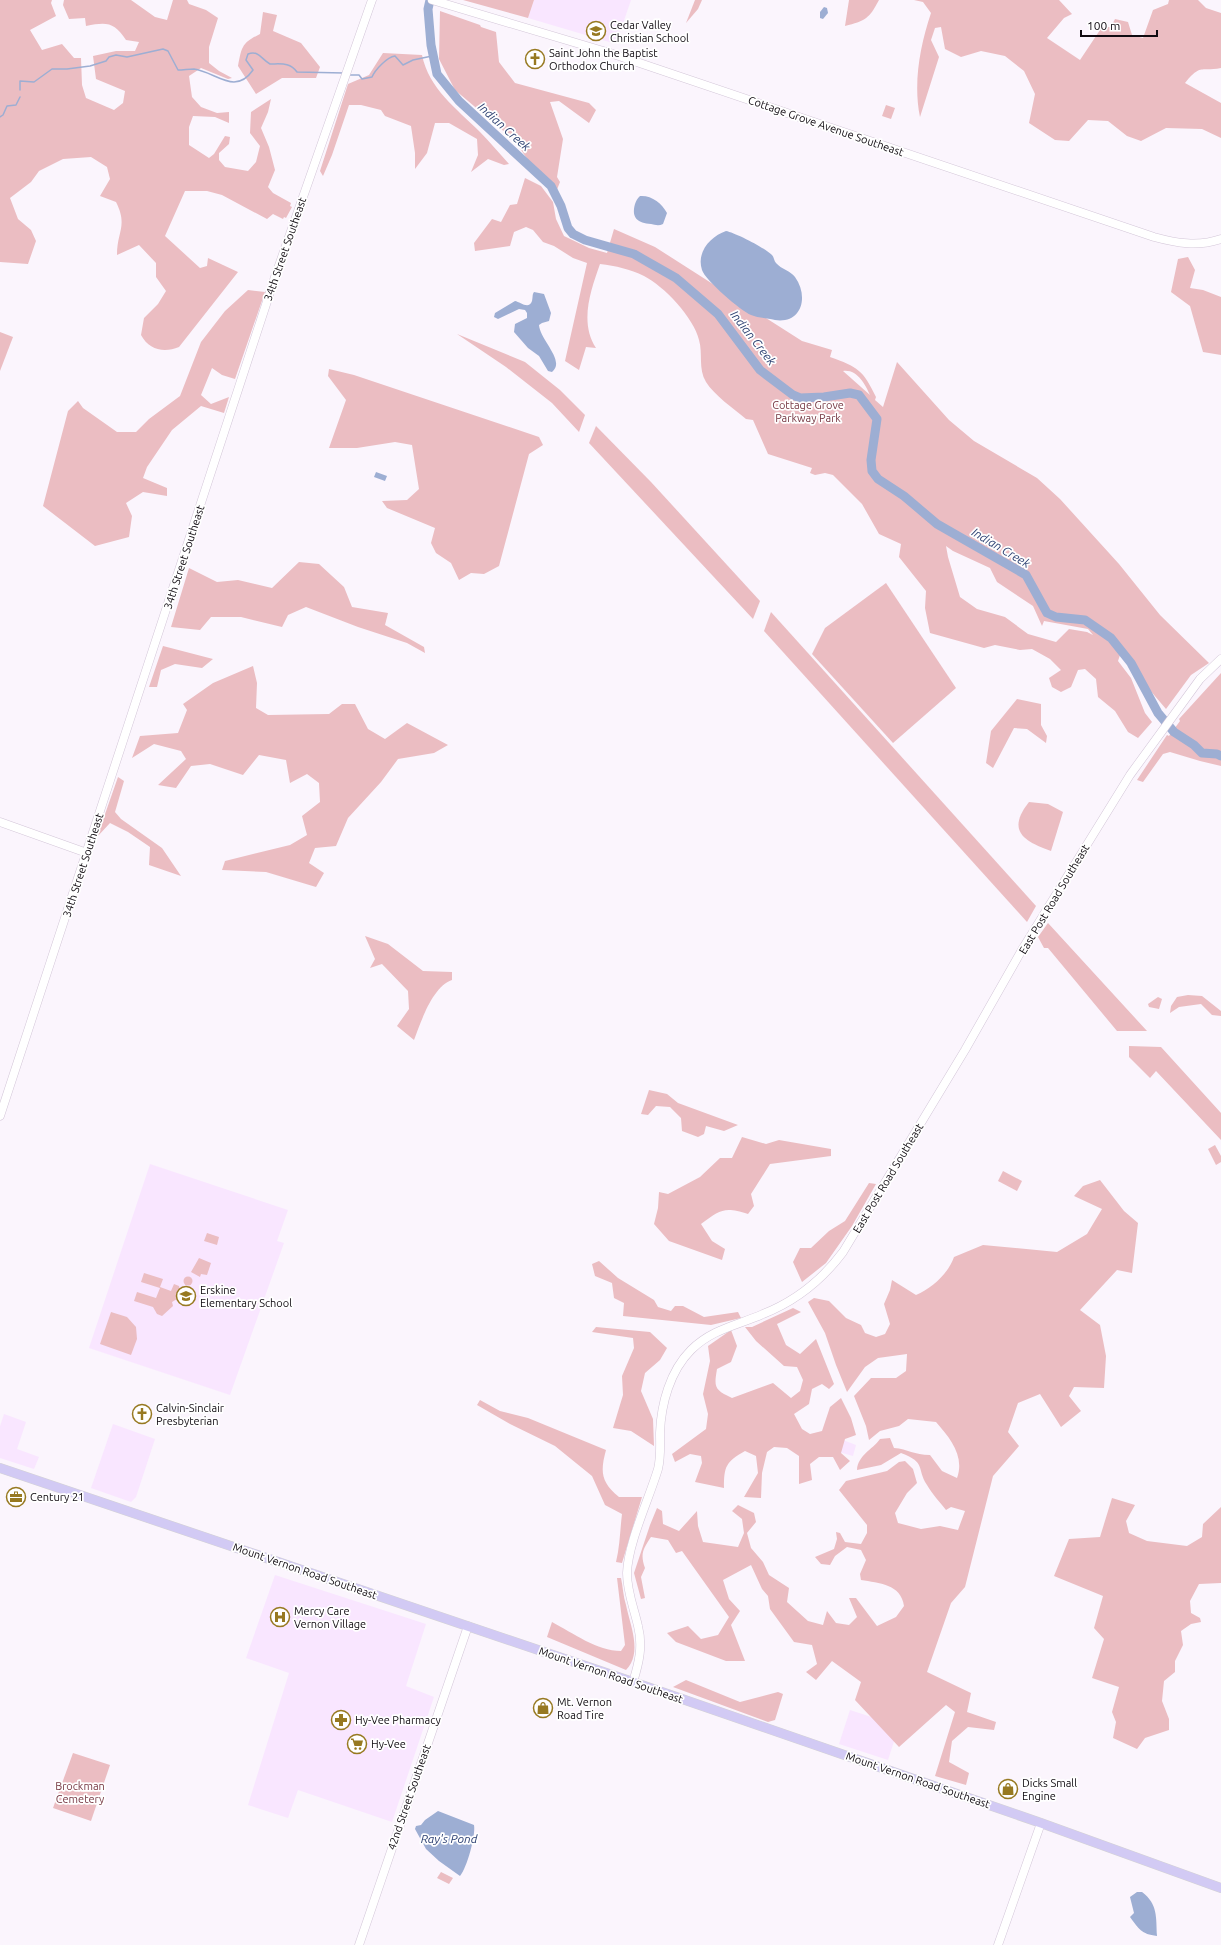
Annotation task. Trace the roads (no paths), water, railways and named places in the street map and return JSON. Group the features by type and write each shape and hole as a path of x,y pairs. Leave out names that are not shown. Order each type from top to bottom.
{"main road":[{"name":"34th Street Southeast","path":"0,1116 275,277 372,0"},
{"name":"Cottage Grove Avenue Southeast","path":"432,0 610,53 1154,237 1188,244 1200,244 1221,239"},
{"name":"East Post Road Southeast","path":"633,1682 640,1658 641,1644 638,1625 627,1584 628,1561 658,1467 663,1407 671,1382 691,1350 712,1334 781,1306 807,1290 837,1260 912,1138 1016,961 1137,764 1200,679 1221,659"},
{"path":"0,822 87,853"},
{"name":"Mount Vernon Road Southeast","path":"0,1468 1041,1822 1221,1888"},
{"name":"42nd Street Southeast","path":"359,1945 468,1626"},
{"path":"998,1945 1041,1822"}],"water":[{"path":"824,7 827,8 828,13 823,19 820,18 820,12"},
{"path":"640,196 652,198 662,206 667,213 663,224 657,225 646,223 637,219 634,209 636,201"},
{"path":"726,231 743,238 772,255 778,265 795,277 802,292 802,300 797,313 791,318 775,320 751,315 724,295 705,275 702,270 701,263 703,251 710,241 720,233"},
{"path":"534,292 544,294 551,313 549,321 539,325 540,331 556,362 556,367 552,372 548,371 539,356 528,348 514,332 515,324 527,318 527,313 525,310 519,309 498,319 494,317 495,313 515,301 524,305 531,304"},
{"path":"376,472 387,476 385,481 374,477"},
{"name":"Ray's Pond","path":"438,1811 474,1825 474,1836 470,1851 463,1872 460,1876 439,1861 426,1849 415,1829 416,1826 421,1825 425,1820"},
{"path":"1137,1892 1142,1892 1154,1906 1157,1936 1147,1934 1141,1930 1130,1917 1134,1913 1130,1897"}],"waterway":[{"name":"Indian Creek","path":"430,0 428,9 431,45 437,74 459,101 551,186 561,206 568,228 573,234 585,240 634,254 676,278 718,314 760,370 793,395 800,398 824,397 850,393 859,395 877,419 871,460 872,471 878,479 904,496 937,524 1026,575 1047,613 1056,617 1085,620 1111,638 1131,663 1158,713 1174,732 1194,745 1202,753 1217,754 1221,756"},
{"path":"20,90 20,81 34,82 52,69 90,66 106,61 109,57 116,55 127,57 163,49 168,51 178,70 194,69 232,82 246,78 253,70 246,60 248,54 252,53 257,54 270,64 288,65 297,72 344,73"},
{"path":"349,75 359,75 362,79 372,77 382,64 395,56 403,65 413,60 432,56"},
{"path":"0,117 3,115 7,106 16,105 20,97"}],"place":[{"name":"Cedar Valley Christian School","path":"596,31"},
{"name":"Saint John the Baptist Orthodox Church","path":"535,59"},
{"name":"Erskine Elementary School","path":"186,1296"},
{"name":"Calvin-Sinclair Presbyterian","path":"142,1414"},
{"name":"Century 21","path":"16,1497"},
{"name":"Mercy Care Vernon Village","path":"280,1617"},
{"name":"Mt. Vernon Road Tire","path":"543,1708"},
{"name":"Hy-Vee Pharmacy","path":"341,1720"},
{"name":"Hy-Vee","path":"357,1744"},
{"name":"Dicks Small Engine","path":"1008,1789"}],"park label":[{"name":"Cottage Grove Parkway Park","path":"808,411"},
{"name":"Brockman Cemetery","path":"80,1792"}]}
